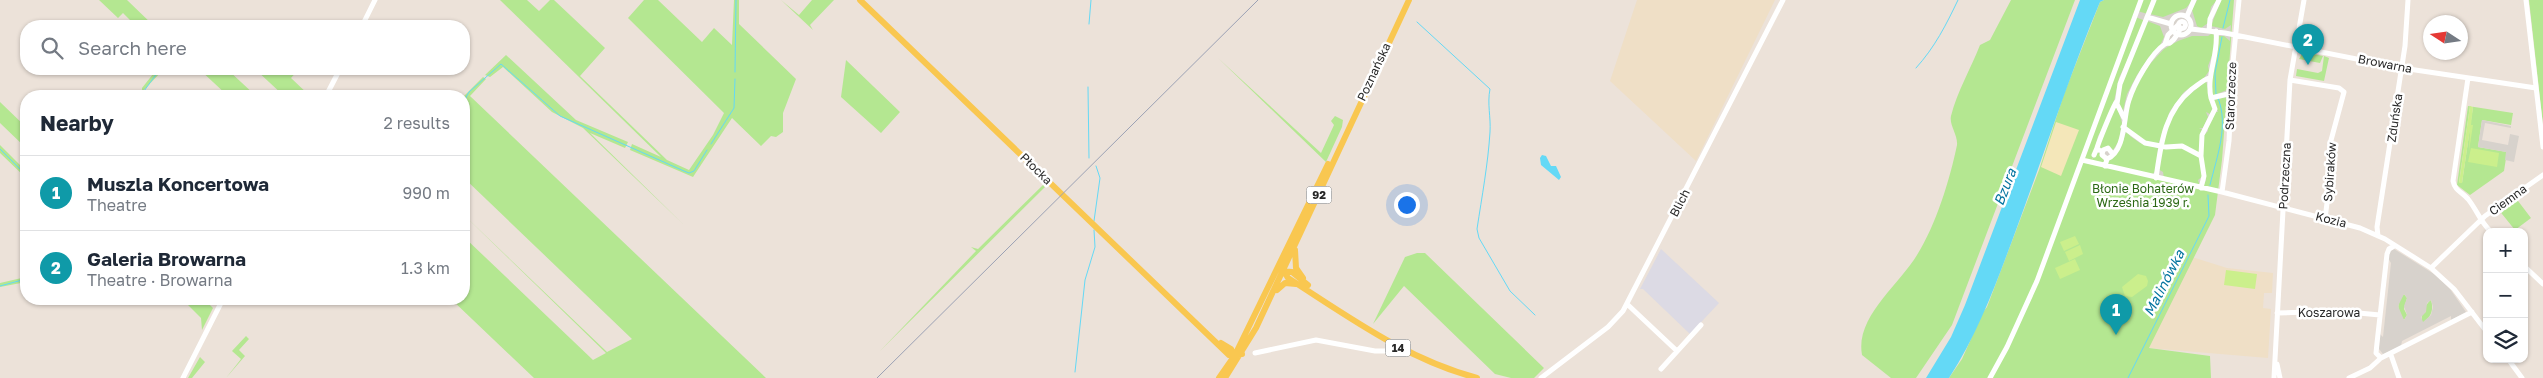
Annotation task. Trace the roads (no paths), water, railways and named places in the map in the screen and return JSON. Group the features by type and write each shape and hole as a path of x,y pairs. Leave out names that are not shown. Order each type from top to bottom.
{"main road":[{"name":"Płocka","path":"860,0 1213,338 1235,355"},
{"name":"Poznańska","path":"1225,378 1231,371 1240,343 1286,248 1340,144 1409,0"},
{"name":"Poznańska","path":"1219,378 1270,299 1340,144"},
{"name":"14","path":"1296,245 1296,268 1308,288"},
{"name":"Poznańska","path":"1283,270 1282,264 1286,248"},
{"name":"14","path":"1283,270 1288,278 1308,288 1391,344 1434,364 1477,378"},
{"path":"1273,275 1283,270"},
{"name":"14","path":"1270,299 1278,288 1285,283 1293,283 1308,288"},
{"name":"Płocka","path":"1213,338 1231,349 1235,355"},
{"path":"1223,344 1233,346 1240,343"}],"street":[{"path":"365,20 375,0"},
{"name":"Blich","path":"1541,378 1608,327 1627,304 1783,0"},
{"path":"1990,378 2029,301 2142,0"},
{"path":"2124,118 2118,101 2121,80 2154,0"},
{"path":"2105,166 2107,159 2111,157 2119,144 2124,118 2138,79 2165,44 2172,41 2194,0"},
{"path":"2208,31 2210,19 2219,0"},
{"name":"Starorzecze","path":"2222,192 2229,141 2235,35 2239,0"},
{"name":"Podrzeczna","path":"2276,353 2290,80 2304,0"},
{"name":"Zduńska","path":"2378,236 2377,227 2402,68 2408,0"},
{"path":"2526,0 2543,145"},
{"path":"2171,24 2177,16 2187,16"},
{"path":"2175,33 2183,35 2191,29 2191,23 2187,16"},
{"path":"2147,17 2171,24 2175,33"},
{"name":"Browarna","path":"2191,29 2216,31 2402,68 2536,88"},
{"path":"2204,189 2201,156 2202,135 2215,109 2215,97 2209,78 2217,48 2216,31"},
{"path":"329,90 337,75"},
{"path":"2156,178 2160,146 2166,124 2176,106 2187,93 2209,78"},
{"path":"2468,78 2453,181 2456,189 2467,198 2480,220 2487,228"},
{"name":"Sybiraków","path":"2290,80 2339,88 2344,92 2330,144 2331,171 2325,219"},
{"path":"2215,97 2228,94"},
{"path":"2094,156 2099,150 2101,135 2112,114 2114,104 2118,101"},
{"path":"2123,126 2145,143 2160,146 2182,146 2201,156"},
{"path":"2099,150 2108,148 2112,153"},
{"path":"2099,150 2103,157 2107,159"},
{"name":"Kozia","path":"2082,160 2222,192 2353,225 2378,236 2431,268 2454,289 2483,327"},
{"name":"Ciemna","path":"2431,268 2480,220 2543,175"},
{"path":"2381,358 2376,353 2387,252 2394,246"},
{"path":"2528,270 2543,284"},
{"path":"1627,304 1678,351"},
{"path":"183,378 220,305"},
{"name":"Koszarowa","path":"2277,313 2337,311 2380,315"},
{"path":"2349,378 2370,368 2381,358 2391,355 2472,312"},
{"path":"1661,369 1701,325"},
{"path":"1255,354 1316,340 1375,351 1386,351 1391,344"},
{"path":"2274,378 2276,353"},
{"path":"2276,353 2280,378"},
{"path":"2391,355 2399,378"},
{"path":"2511,363 2522,378"}],"water":[{"path":"2080,0 2104,0 2100,2 2077,61 1992,294 1968,345 1949,378 1926,378 1951,337 1965,305"},
{"path":"1542,155 1546,156 1551,166 1556,166 1561,177 1559,180 1541,165 1540,158"}],"waterway":[{"path":"735,72 736,0"},
{"path":"1089,24 1091,0"},
{"path":"1916,68 1934,44 1958,0"},
{"name":"Malinówka","path":"2223,28 2230,0"},
{"path":"1417,22 1490,89 1489,144 1477,229 1479,238 1510,291 1535,315"},
{"name":"Malinówka","path":"2216,94 2215,73 2222,37"},
{"path":"470,91 501,64 560,116 684,171 689,173 694,171 707,150"},
{"path":"145,90 156,75"},
{"path":"711,144 734,108 735,79"},
{"path":"1088,87 1089,158"},
{"name":"Malinówka","path":"2210,185 2221,141 2222,119 2218,98"},
{"path":"0,149 20,169"},
{"path":"1094,221 1100,178 1096,166"},
{"name":"Malinówka","path":"2128,378 2209,216 2208,195"},
{"path":"1075,372 1085,280 1095,247 1094,230"},
{"path":"0,286 20,281"}],"railway":[{"path":"877,378 1258,0"}],"place":[{"name":"Galeria Browarna","path":"2308,65"},
{"name":"Muszla Koncertowa","path":"2116,335"}],"water label":[{"name":"Bzura","path":"2005,187"}],"park label":[{"name":"Błonie Bohaterów Września 1939 r.","path":"2143,196"}]}
